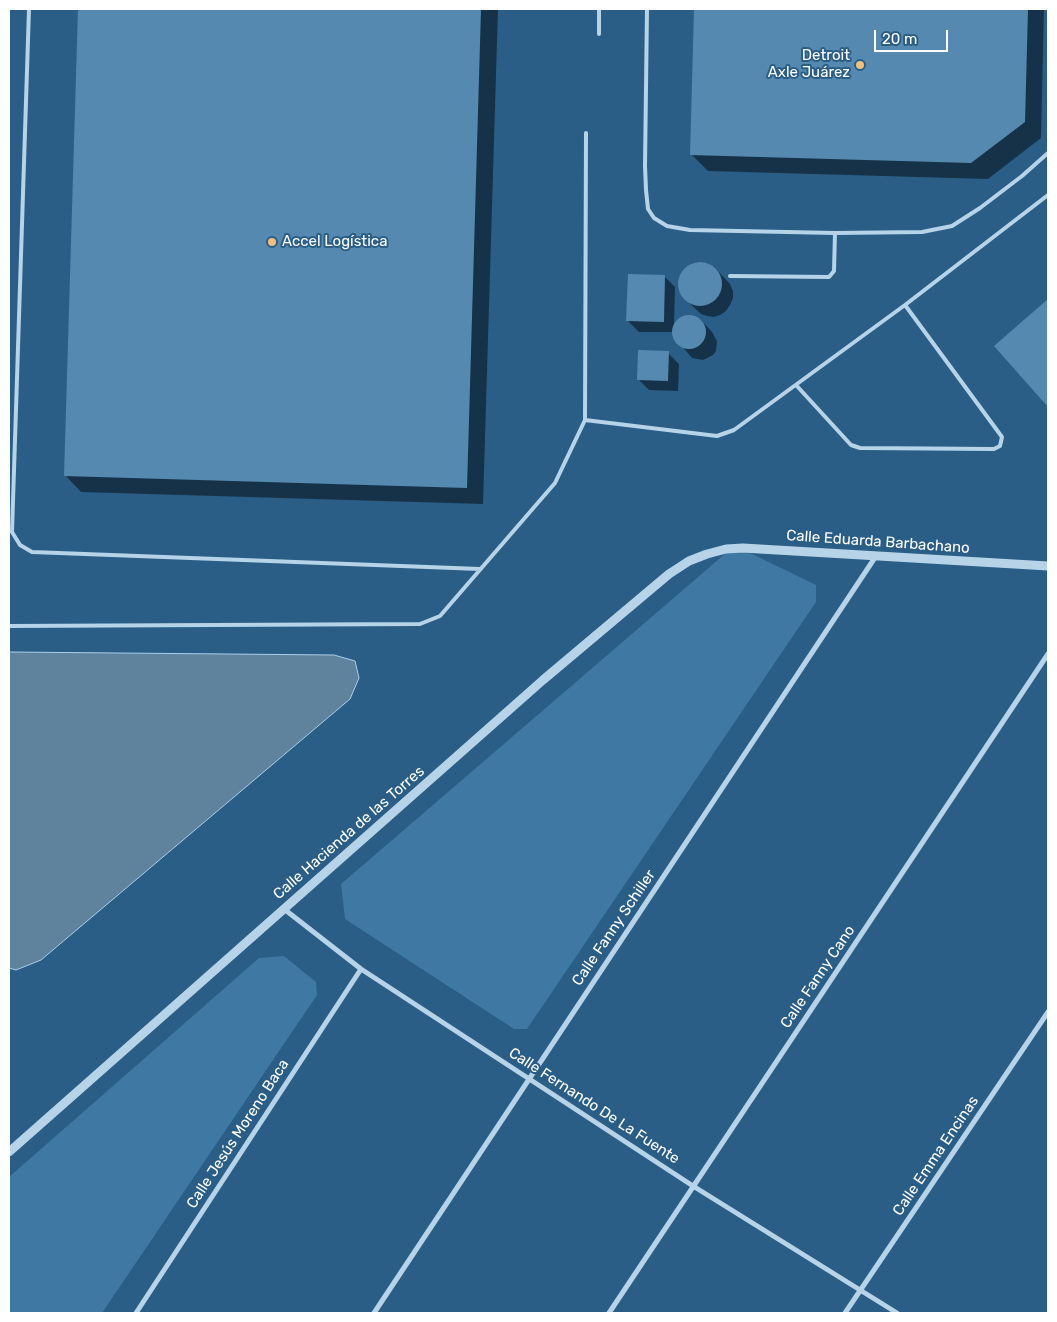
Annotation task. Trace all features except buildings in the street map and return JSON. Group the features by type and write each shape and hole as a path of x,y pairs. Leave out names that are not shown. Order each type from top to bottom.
{"street":[{"name":"Calle Eduarda Barbachano","path":"707,554 726,549 750,548 1048,566"},
{"name":"Calle Hacienda de las Torres","path":"9,1152 13,1143 284,909 543,680 669,574 689,561 707,554"},
{"name":"Calle Fanny Schiller","path":"374,1313 876,556"},
{"name":"Calle Fanny Cano","path":"609,1313 1048,654"},
{"name":"Calle Fernando De La Fuente","path":"284,909 361,969 694,1186 897,1313"},
{"name":"Calle Jesús Moreno Baca","path":"136,1313 361,969"},
{"name":"Calle Emma Encinas","path":"845,1313 1048,1012"}],"lane":[{"path":"29,9 12,532 20,545 32,552 480,570"},
{"path":"599,9 599,34"},
{"path":"647,9 646,174 648,209 654,218 667,226 690,230 835,233 922,232 952,226 1008,187 1048,153"},
{"path":"9,626 420,624 440,616 555,483 585,420 586,132"},
{"path":"585,420 717,436 734,430 905,305 1048,195"},
{"path":"730,276 829,277 834,271 835,233"},
{"path":"796,385 852,445 860,448 994,450 1000,446 1002,438 905,305"}],"shaded area":[{"path":"746,551 816,585 816,602 527,1029 514,1029 345,919 341,884 726,553"},
{"path":"9,652 334,655 355,661 359,678 350,699 41,960 16,970 9,968"},
{"path":"284,956 316,982 317,995 102,1313 9,1313 9,1177 259,958"}],"place":[{"name":"Detroit Axle Juárez","path":"860,65"},
{"name":"Accel Logística","path":"272,242"}]}
